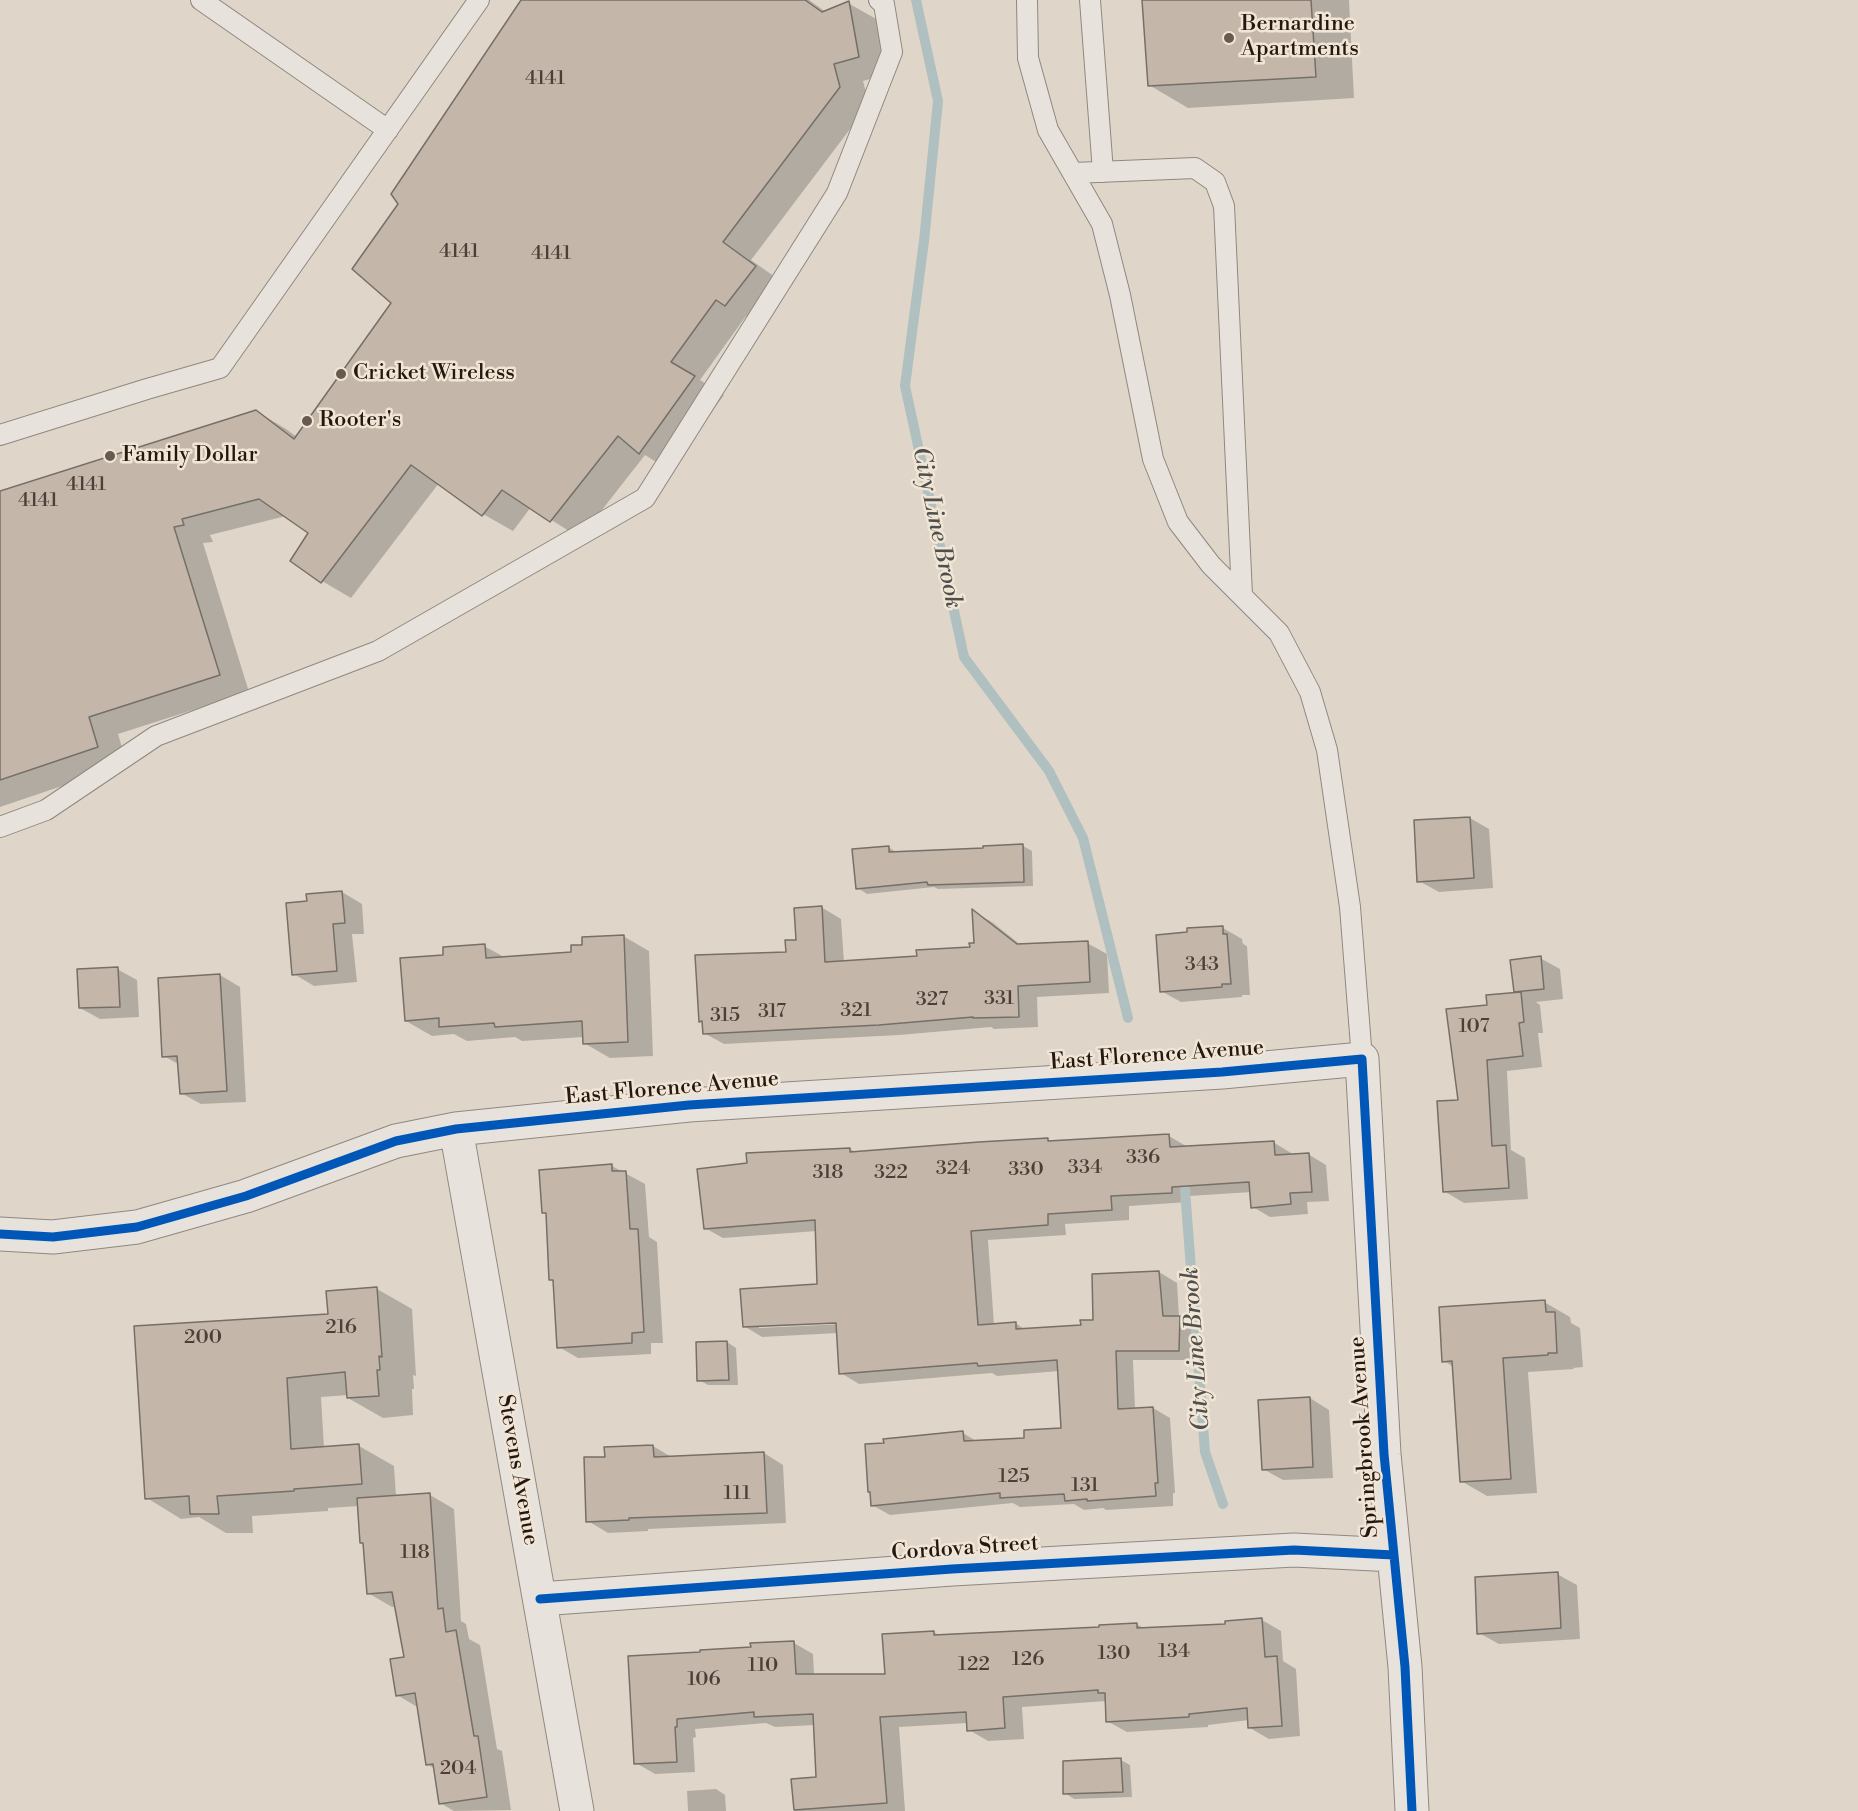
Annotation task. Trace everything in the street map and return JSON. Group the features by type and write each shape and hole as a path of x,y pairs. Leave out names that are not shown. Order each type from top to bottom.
{"street":[{"name":"East Florence Avenue","path":"0,1234 53,1237 137,1227 246,1196 396,1141 456,1129 689,1105 1222,1072 1362,1059"},
{"name":"Springbrook Avenue","path":"1362,1059 1384,1454 1405,1667 1412,1811"},
{"name":"Stevens Avenue","path":"456,1129 577,1811"},
{"name":"Cordova Street","path":"540,1599 952,1569 1294,1550 1394,1554"}],"lane":[{"path":"201,0 388,130"},
{"path":"0,435 220,368 479,0"},
{"path":"0,827 46,810 156,736 378,651 645,498 837,193 892,52 884,4 879,0"},
{"path":"1026,0 1029,58 1048,130 1102,224 1120,295 1153,459 1178,522 1211,565 1279,633 1310,692 1327,750 1350,907 1362,1059"},
{"path":"1090,0 1103,172"},
{"path":"1073,173 1195,168 1215,182 1224,206 1242,595"}],"building":[{"path":"521,0 805,0 822,12 849,1 859,57 834,64 840,87 723,242 756,266 725,306 716,300 671,362 695,376 639,454 618,436 550,522 502,490 482,516 411,465 321,583 290,561 308,533 259,499 182,519 184,525 174,527 220,675 89,717 98,747 0,780 0,491 256,410 294,439 391,303 352,269 398,204 391,194"},
{"name":"Bernardine Apartments","path":"1142,0 1311,0 1316,77 1148,86"},
{"path":"1470,817 1474,878 1417,882 1414,820"},
{"path":"1023,844 1024,882 928,885 927,882 856,889 852,849 889,846 889,852"},
{"path":"342,891 345,923 333,924 337,971 292,975 286,903 307,901 306,894"},
{"path":"822,906 825,962 917,956 916,950 970,947 969,943 974,943 972,909 1017,944 1088,941 1090,982 1018,986 1019,1017 973,1017 879,1025 703,1034 702,1021 699,1022 695,955 786,952 785,940 796,940 794,908"},
{"path":"1223,926 1223,934 1227,934 1231,984 1222,984 1222,987 1160,992 1156,935 1187,932 1187,928"},
{"path":"624,935 628,1042 583,1044 582,1021 495,1027 494,1023 439,1027 439,1018 405,1021 400,958 443,955 443,947 485,944 486,958 571,952 571,945 582,945 582,937"},
{"path":"1541,956 1544,989 1514,992 1510,960"},
{"path":"118,967 120,1007 79,1008 77,969"},
{"path":"220,974 227,1091 180,1094 177,1056 162,1057 158,978"},
{"path":"1521,992 1524,1022 1519,1023 1523,1056 1487,1060 1492,1146 1506,1145 1509,1188 1443,1192 1437,1101 1458,1100 1446,1009 1487,1005 1486,995"},
{"path":"1169,1134 1170,1147 1274,1141 1275,1155 1309,1153 1312,1192 1290,1193 1291,1204 1251,1208 1249,1182 1172,1187 1172,1193 1111,1196 1112,1210 1048,1214 1048,1225 971,1231 978,1325 1016,1322 1016,1329 1081,1325 1080,1320 1093,1320 1092,1274 1159,1271 1163,1316 1180,1316 1179,1351 1116,1351 1118,1409 1153,1407 1158,1483 1155,1483 1156,1496 1065,1501 1064,1494 1000,1498 1000,1493 871,1506 865,1444 884,1443 883,1439 963,1431 964,1441 1024,1438 1024,1430 1061,1428 1057,1360 978,1366 977,1363 839,1374 836,1323 743,1327 740,1289 817,1284 815,1220 704,1229 697,1169 747,1163 746,1153 850,1148 850,1152 1048,1138 1048,1141"},
{"path":"612,1164 612,1171 626,1171 630,1229 638,1229 644,1332 632,1333 632,1343 557,1348 553,1280 549,1280 546,1213 542,1213 539,1170"},
{"path":"377,1287 382,1357 379,1356 380,1370 377,1370 379,1396 347,1398 345,1372 287,1378 291,1449 359,1444 362,1484 217,1496 219,1514 190,1514 189,1496 145,1499 134,1326 328,1314 326,1291"},
{"path":"1545,1300 1546,1312 1555,1312 1557,1353 1503,1358 1511,1479 1460,1482 1452,1361 1442,1362 1439,1307"},
{"path":"727,1341 729,1380 697,1381 696,1342"},
{"path":"1310,1397 1313,1467 1262,1470 1258,1400"},
{"path":"653,1445 654,1457 764,1452 767,1513 629,1518 629,1520 586,1522 584,1457 605,1457 604,1447"},
{"path":"430,1493 438,1609 443,1608 446,1632 456,1630 474,1736 478,1736 487,1797 439,1804 433,1764 426,1765 415,1693 396,1696 390,1659 404,1657 392,1592 367,1594 357,1498"},
{"path":"1558,1572 1561,1628 1477,1634 1475,1577"},
{"path":"1262,1618 1265,1657 1277,1656 1282,1726 1248,1728 1247,1708 1189,1714 1189,1717 1106,1722 1105,1693 1098,1693 1098,1690 1003,1697 1005,1728 967,1731 966,1712 880,1717 887,1803 794,1810 791,1779 816,1777 813,1714 754,1717 754,1712 677,1719 677,1727 675,1727 677,1762 634,1764 628,1656 700,1652 700,1650 751,1647 750,1643 794,1641 796,1674 885,1674 882,1634 934,1631 934,1635 1137,1623 1137,1628 1225,1624 1225,1621"},
{"path":"1121,1758 1123,1792 1063,1794 1063,1761"}],"waterway":[{"name":"City Line Brook","path":"916,0 938,101 924,241 905,386 964,657 1049,771 1083,838 1128,1018"},
{"name":"City Line Brook","path":"1185,1190 1205,1452 1223,1504"}],"cycle path":[{"path":"0,1234 53,1237 137,1227 246,1196 396,1141 456,1129 689,1105 1222,1072 1362,1059 1384,1454 1405,1667 1412,1811"},
{"path":"540,1599 952,1569 1294,1550 1394,1555"}],"place":[{"name":"Bernardine Apartments","path":"1229,38"},
{"name":"Cricket Wireless","path":"341,374"},
{"name":"Rooter's","path":"307,421"},
{"name":"Family Dollar","path":"110,456"}]}
